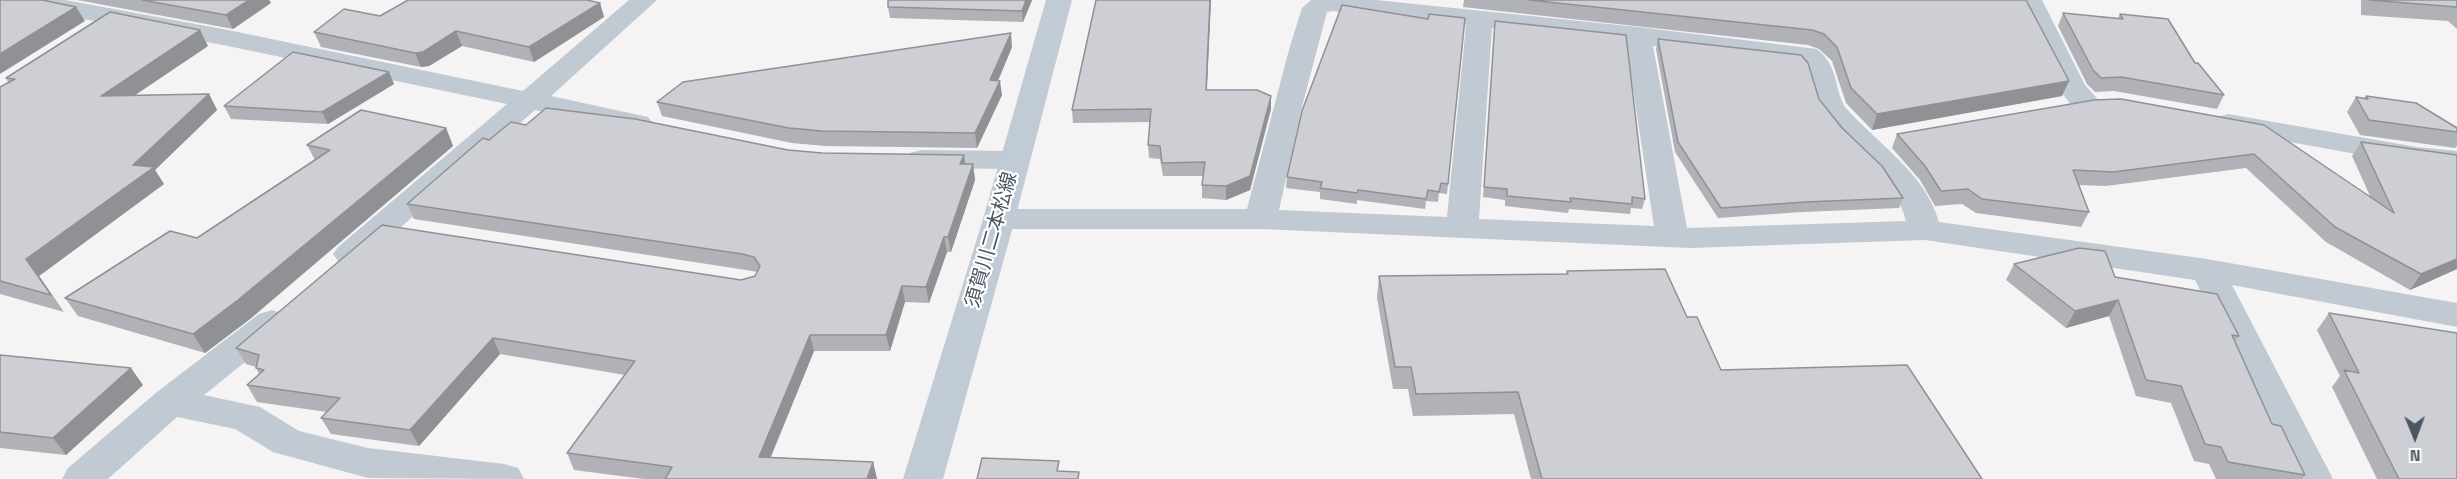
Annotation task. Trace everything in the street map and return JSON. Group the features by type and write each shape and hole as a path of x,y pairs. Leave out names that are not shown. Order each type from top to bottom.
{"main road":[{"name":"須賀川二本松線","path":"923,479 999,219 1059,0"}],"street":[{"path":"24,0 223,38 666,129"},
{"path":"2029,0 2073,89 2100,103 2051,109"},
{"path":"1262,219 1264,198 1292,84 1315,8 1333,3 1807,55 1817,62 1828,102 1841,120 1916,200 1922,213 1925,230"},
{"path":"328,273 528,100 628,4"},
{"path":"84,36 112,18"},
{"path":"1462,227 1480,18"},
{"path":"1638,35 1672,237"},
{"path":"2197,117 2417,156 2457,160"},
{"path":"1864,142 1898,136"},
{"path":"896,159 1015,160"},
{"path":"999,219 1262,219 1672,237 1815,235 1925,230 2207,270 2457,315"},
{"path":"382,227 417,233"},
{"path":"2207,270 2313,479"},
{"path":"82,479 170,402 264,329 296,301"},
{"path":"170,402 246,417 287,442 368,464 504,479"}],"building":[{"path":"0,0 42,0 76,7 0,54"},
{"path":"142,0 249,0 226,15"},
{"path":"408,0 587,0 600,3 529,47 456,31 423,52 415,53 314,32 344,9 380,16"},
{"path":"888,0 1026,0 1022,11 888,7"},
{"path":"1096,0 1210,0 1206,90 1257,90 1271,96 1250,176 1226,186 1202,185 1205,162 1162,163 1160,146 1148,145 1151,109 1072,110"},
{"path":"1529,0 2026,0 2069,81 1877,114 1851,88 1837,47 1824,34 1812,30"},
{"path":"2369,0 2457,0 2457,7"},
{"path":"1342,5 1428,19 1429,14 1465,18 1448,184 1441,183 1439,192 1428,190 1426,199 1358,190 1357,193 1320,188 1322,182 1287,177 1302,111"},
{"path":"110,12 200,30 101,96 209,94 133,165 154,167 26,259 51,295 0,281 0,87 15,79 6,78"},
{"path":"2063,13 2123,19 2120,14 2168,19 2195,63 2198,63 2224,95 2121,77 2101,78 2093,70"},
{"path":"1495,21 1626,35 1645,199 1632,197 1632,204 1570,198 1571,202 1507,196 1507,189 1484,187"},
{"path":"1011,33 990,80 1000,81 975,133 822,131 789,128 657,102 683,82"},
{"path":"1658,39 1801,55 1808,63 1819,99 1842,128 1882,166 1903,198 1721,208 1678,142"},
{"path":"293,52 389,72 322,112 224,106"},
{"path":"2366,96 2416,103 2457,128 2457,132 2369,120 2356,97 2368,99"},
{"path":"2121,99 2264,125 2394,213 2361,142 2457,155 2457,259 2421,274 2335,227 2254,154 2113,172 2073,170 2089,212 1982,199 1968,189 1941,191 1925,166 1897,134 2094,100"},
{"path":"546,108 635,119 788,150 822,153 964,155 960,164 973,164 948,237 944,237 926,287 902,286 886,335 810,335 759,457 873,462 867,479 665,479 672,467 567,453 635,361 493,338 410,430 321,418 340,398 247,385 264,370 256,368 259,355 236,348 382,225 741,280 755,276 760,266 754,257 742,254 407,204 483,138 489,140 511,122 526,125"},
{"path":"361,110 446,128 238,300 193,334 65,298 170,231 197,238 330,150 307,145"},
{"path":"2079,248 2105,251 2115,277 2217,294 2239,336 2232,335 2272,424 2281,426 2305,475 2228,462 2221,447 2205,444 2181,386 2146,380 2118,300 2075,311 2014,264"},
{"path":"1665,269 1687,317 1697,317 1721,370 1907,365 1982,479 1542,479 1518,392 1416,394 1411,367 1395,367 1379,276 1568,274 1567,271"},
{"path":"2329,313 2457,333 2457,479 2399,479 2344,370 2359,373"},
{"path":"0,355 131,368 53,438 0,432"},
{"path":"982,458 1059,461 1057,471 1079,472 1078,479 977,479"}]}
